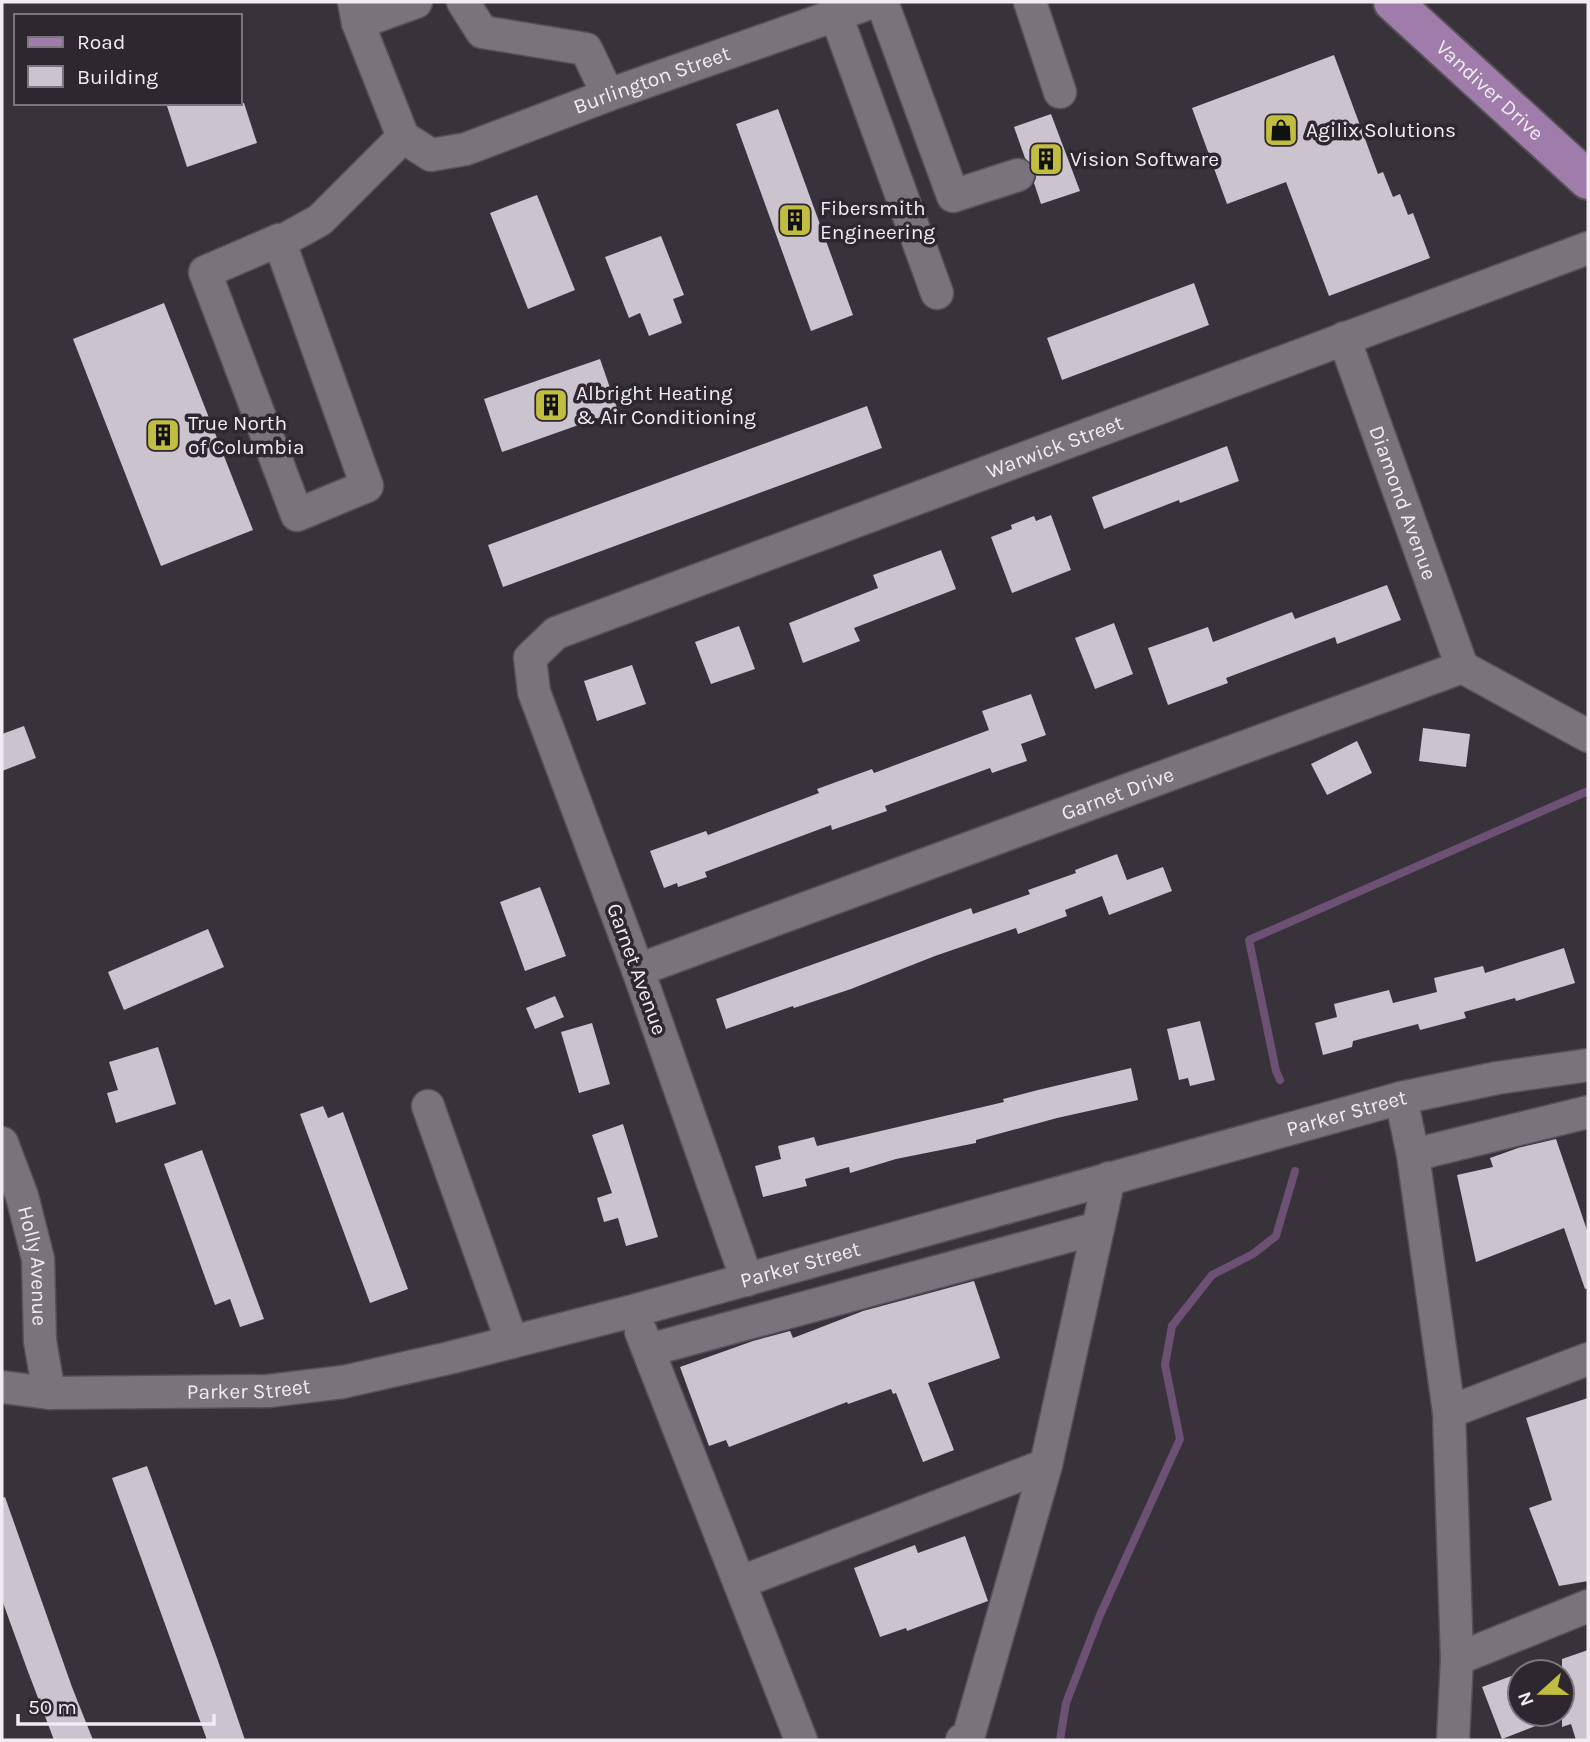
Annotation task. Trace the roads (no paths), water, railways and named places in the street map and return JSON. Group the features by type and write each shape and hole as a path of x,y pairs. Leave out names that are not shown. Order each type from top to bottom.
{"main road":[{"name":"Vandiver Drive","path":"1392,2 1588,180"}],"street":[{"path":"279,240 367,486 297,515 205,272 320,220 403,137 356,12 416,2"},
{"path":"463,2 482,32 586,49 608,95"},
{"name":"Burlington Street","path":"403,137 431,155 466,149 608,95 873,2"},
{"path":"882,2 953,196 1018,175"},
{"path":"1030,2 1060,92"},
{"path":"836,15 937,293"},
{"name":"Warwick Street","path":"530,658 556,633 1588,248"},
{"name":"Diamond Avenue","path":"1344,338 1462,667"},
{"name":"Garnet Avenue","path":"530,658 534,692 638,970 747,1280"},
{"path":"1462,667 1588,736"},
{"name":"Garnet Drive","path":"638,970 1462,667"},
{"name":"Parker Street","path":"2,1387 49,1393 268,1391 343,1382 633,1311 1401,1098 1497,1077 1588,1065"},
{"path":"1401,1098 1413,1154 1448,1412 1457,1659 1453,1740"},
{"path":"428,1106 512,1342"},
{"path":"1413,1154 1588,1112"},
{"name":"Holly Avenue","path":"2,1143 22,1196 38,1259 40,1341 49,1393"},
{"path":"962,1740 968,1738 1046,1465 1109,1178"},
{"path":"649,1350 1098,1228"},
{"path":"633,1311 801,1740"},
{"path":"1448,1412 1588,1359"},
{"path":"741,1582 1046,1465"},
{"path":"1457,1659 1588,1606"}],"waterway":[{"path":"1280,1080 1249,940 1588,791"},
{"path":"1060,1740 1066,1703 1100,1615 1180,1439 1165,1365 1172,1326 1212,1275 1253,1254 1276,1236 1295,1171"}],"place":[{"name":"Agilix Solutions","path":"1281,130"},
{"name":"Vision Software","path":"1046,159"},
{"name":"Fibersmith Engineering","path":"795,220"},
{"name":"Albright Heating & Air Conditioning","path":"551,405"},
{"name":"True North of Columbia","path":"163,435"}]}
